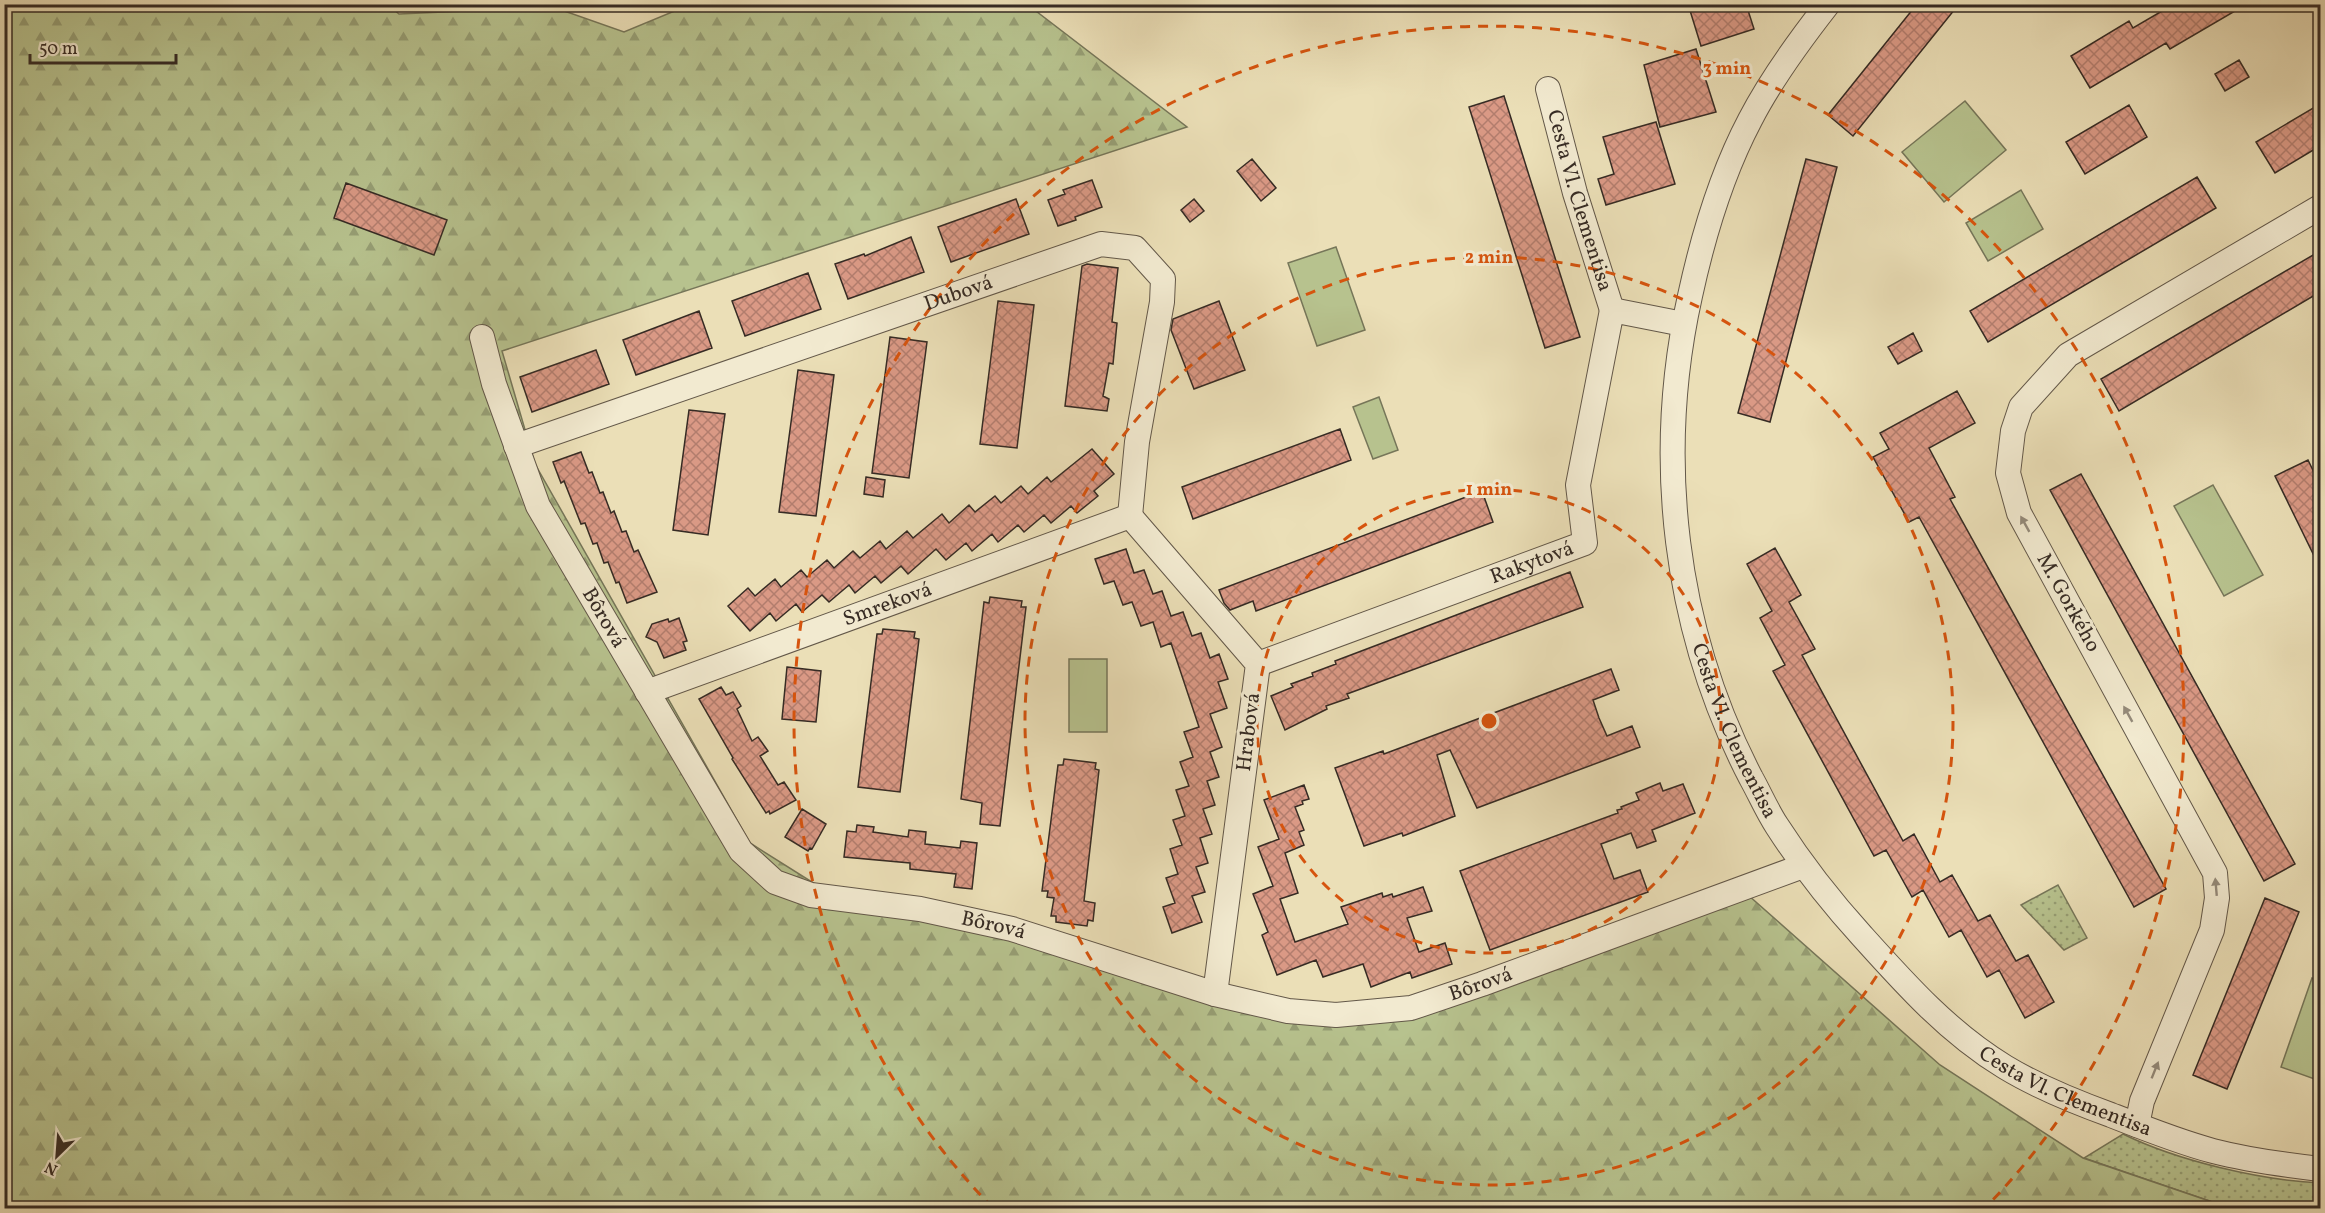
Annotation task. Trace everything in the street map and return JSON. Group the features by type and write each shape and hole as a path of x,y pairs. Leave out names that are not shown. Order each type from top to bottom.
{"street":[{"name":"Cesta Vl. Clementisa","path":"1828,4 1795,47 1750,120 1721,186 1700,250 1683,324 1674,396 1671,448 1673,499 1686,596 1700,654 1722,718 1774,822 1803,866 1891,969 1950,1028 2005,1067 2066,1098 2213,1151 2285,1165 2320,1169"},
{"name":"Cesta Vl. Clementisa","path":"1548,89 1575,193 1612,310"},
{"name":"M. Gorkého","path":"2137,1125 2142,1101 2212,930 2217,898 2215,873 2019,513 2008,473 2013,431 2021,407 2068,355 2320,207"},
{"name":"Dubová","path":"516,446 1101,244 1135,248 1162,279 1162,302 1137,442 1131,516"},
{"path":"1612,310 1683,324"},
{"name":"Rakytová","path":"1258,664 1585,543 1578,485 1612,310"},
{"name":"Bôrová","path":"482,337 494,384 538,506 741,851 775,882 811,895 920,909 1012,929 1215,994 1288,1011 1336,1015 1412,1008 1803,866"},
{"name":"Hrabová","path":"1131,516 1258,664 1215,994"},
{"name":"Smreková","path":"647,692 1131,516"}],"green space":[{"path":"5,4 387,4 399,14 553,7 624,32 689,5 1028,5 1187,127 502,351 535,464 750,843 815,884 1305,1014 1454,991 1739,887 1940,1065 2083,1158 2230,1208 5,1208"},
{"path":"1965,101 2006,150 1944,202 1902,152"},
{"path":"2021,190 2043,229 1988,261 1966,223"},
{"path":"1336,247 1365,330 1317,346 1288,263"},
{"path":"1379,397 1398,450 1373,459 1353,407"},
{"path":"2213,485 2263,575 2224,596 2174,506"},
{"path":"1069,659 1107,659 1107,732 1069,732"},
{"path":"2058,885 2087,938 2064,950 2021,905"},
{"path":"2312,978 2320,981 2320,1081 2281,1067"},
{"path":"2123,1134 2169,1153 2220,1168 2272,1178 2320,1183 2320,1208 2230,1208 2084,1158"}],"building":[{"path":"1688,4 1746,4 1754,29 1701,46"},
{"path":"1917,4 1959,4 1853,136 1828,115"},
{"path":"2174,4 2247,4 2170,49 2166,43 2090,88 2071,56 2129,21 2133,28"},
{"path":"1696,49 1716,112 1660,127 1644,65"},
{"path":"2239,60 2249,77 2225,91 2215,74"},
{"path":"1504,96 1580,337 1545,348 1469,107"},
{"path":"2320,104 2320,146 2275,173 2256,142"},
{"path":"2129,105 2147,137 2085,174 2066,142"},
{"path":"1656,122 1675,184 1606,205 1598,179 1614,174 1603,137"},
{"path":"1252,159 1276,188 1261,201 1237,171"},
{"path":"1806,159 1837,167 1770,422 1738,413"},
{"path":"2197,177 2216,208 1988,342 1970,311"},
{"path":"1092,180 1102,207 1058,226 1048,200 1065,194 1063,190"},
{"path":"346,183 447,220 434,255 334,218"},
{"path":"1016,199 1029,234 951,262 938,227"},
{"path":"1194,199 1204,211 1190,222 1181,210"},
{"path":"911,237 924,272 848,299 835,264 864,254 865,256"},
{"path":"2320,251 2320,292 2119,411 2101,379"},
{"path":"1087,264 1118,268 1112,322 1117,323 1113,364 1109,363 1103,396 1109,399 1107,411 1065,406 1082,266"},
{"path":"808,273 821,309 745,336 732,301"},
{"path":"998,301 1034,305 1017,448 980,444"},
{"path":"1219,301 1245,370 1194,389 1171,330 1173,319"},
{"path":"699,311 712,348 636,375 623,340"},
{"path":"1913,333 1922,351 1898,364 1888,347"},
{"path":"890,337 927,342 909,478 872,473"},
{"path":"596,350 609,384 532,412 520,377"},
{"path":"798,370 834,375 816,516 779,512"},
{"path":"1957,391 1975,423 1929,448 1955,497 1950,499 2166,889 2134,907 1919,517 1909,522 1873,457 1889,449 1880,433"},
{"path":"689,410 725,414 708,535 673,530"},
{"path":"1340,429 1351,460 1193,519 1182,487"},
{"path":"1092,449 1114,474 1094,491 1098,496 1077,513 1071,506 1051,523 1044,515 1024,532 1018,525 998,542 992,534 972,551 966,543 946,560 936,549 908,574 901,566 881,583 875,576 855,593 849,585 829,602 822,595 802,612 796,604 776,621 770,613 750,631 728,606 748,588 755,596 775,579 781,587 801,570 807,577 827,560 834,568 853,551 860,558 880,541 886,549 907,531 913,538 942,514 949,523 969,505 975,512 995,496 1001,503 1021,486 1028,494 1047,477 1051,482"},
{"path":"581,452 600,493 603,492 611,513 614,511 622,532 626,531 634,552 638,550 657,592 627,603 608,562 604,563 597,543 593,544 585,523 581,524 564,481 561,483 553,462"},
{"path":"2308,460 2320,485 2320,568 2275,476"},
{"path":"2081,474 2295,864 2264,881 2050,490"},
{"path":"866,477 885,480 883,497 864,494"},
{"path":"1482,491 1493,522 1256,611 1253,601 1230,610 1224,603 1219,590"},
{"path":"1775,548 1801,595 1789,602 1815,649 1802,655 1903,841 1914,834 1940,882 1952,875 1978,921 1990,915 2016,961 2028,955 2054,1002 2025,1018 1999,970 1987,977 1961,930 1949,937 1923,890 1912,897 1886,850 1874,856 1773,671 1785,665 1760,618 1772,611 1747,564"},
{"path":"1126,549 1134,573 1144,570 1153,594 1162,591 1171,616 1183,612 1192,636 1201,633 1210,658 1219,654 1228,679 1218,682 1227,708 1210,714 1222,747 1210,752 1219,777 1207,781 1215,805 1203,809 1212,834 1200,838 1208,863 1196,867 1205,892 1192,896 1202,922 1172,933 1163,907 1175,903 1166,878 1178,874 1170,849 1182,845 1173,820 1185,816 1176,790 1189,786 1180,762 1193,757 1184,732 1199,727 1171,643 1161,647 1153,622 1141,626 1132,602 1123,605 1114,581 1104,584 1095,559"},
{"path":"1570,572 1583,607 1347,694 1349,698 1326,706 1327,709 1285,730 1271,696 1293,687 1291,684 1336,664 1335,661"},
{"path":"990,597 1022,601 1021,607 1026,607 1000,826 980,824 982,803 961,799 984,602 989,603"},
{"path":"679,618 687,641 683,642 686,650 664,658 657,642 646,637 652,624"},
{"path":"883,629 915,632 914,638 919,639 900,792 858,787 877,634 882,634"},
{"path":"787,667 821,671 816,722 782,719"},
{"path":"1611,669 1619,690 1593,700 1599,718 1607,736 1632,726 1640,747 1477,808 1450,750 1437,755 1455,816 1403,836 1402,833 1364,846 1335,768 1383,751 1384,754"},
{"path":"721,687 726,695 733,692 741,706 737,709 752,741 758,737 768,751 760,756 778,785 784,782 796,800 770,814 769,811 766,813 732,759 699,699"},
{"path":"1064,759 1096,763 1095,769 1099,770 1084,901 1095,903 1093,921 1088,920 1087,926 1056,922 1056,916 1051,916 1054,898 1047,897 1048,891 1042,891 1058,765 1063,765"},
{"path":"1660,783 1663,791 1683,784 1695,813 1652,830 1656,841 1637,848 1631,833 1601,844 1614,879 1640,870 1648,892 1490,950 1460,871 1618,813 1617,810 1622,809 1621,807 1639,800 1636,793"},
{"path":"1304,785 1309,799 1295,807 1304,830 1299,832 1304,845 1285,853 1298,893 1280,899 1295,942 1348,924 1341,907 1382,893 1383,897 1392,894 1393,897 1423,887 1432,911 1407,918 1419,952 1445,943 1452,964 1412,978 1410,972 1371,987 1363,964 1323,977 1316,960 1277,975 1262,935 1268,932 1253,894 1273,886 1258,847 1279,839 1264,800"},
{"path":"802,809 826,824 812,849 808,851 785,837"},
{"path":"857,825 874,827 873,832 908,837 909,830 926,832 925,844 960,848 961,841 977,843 972,889 954,887 956,874 910,869 910,863 844,857 847,831 856,832"},
{"path":"2265,898 2299,912 2227,1089 2193,1075"}]}
